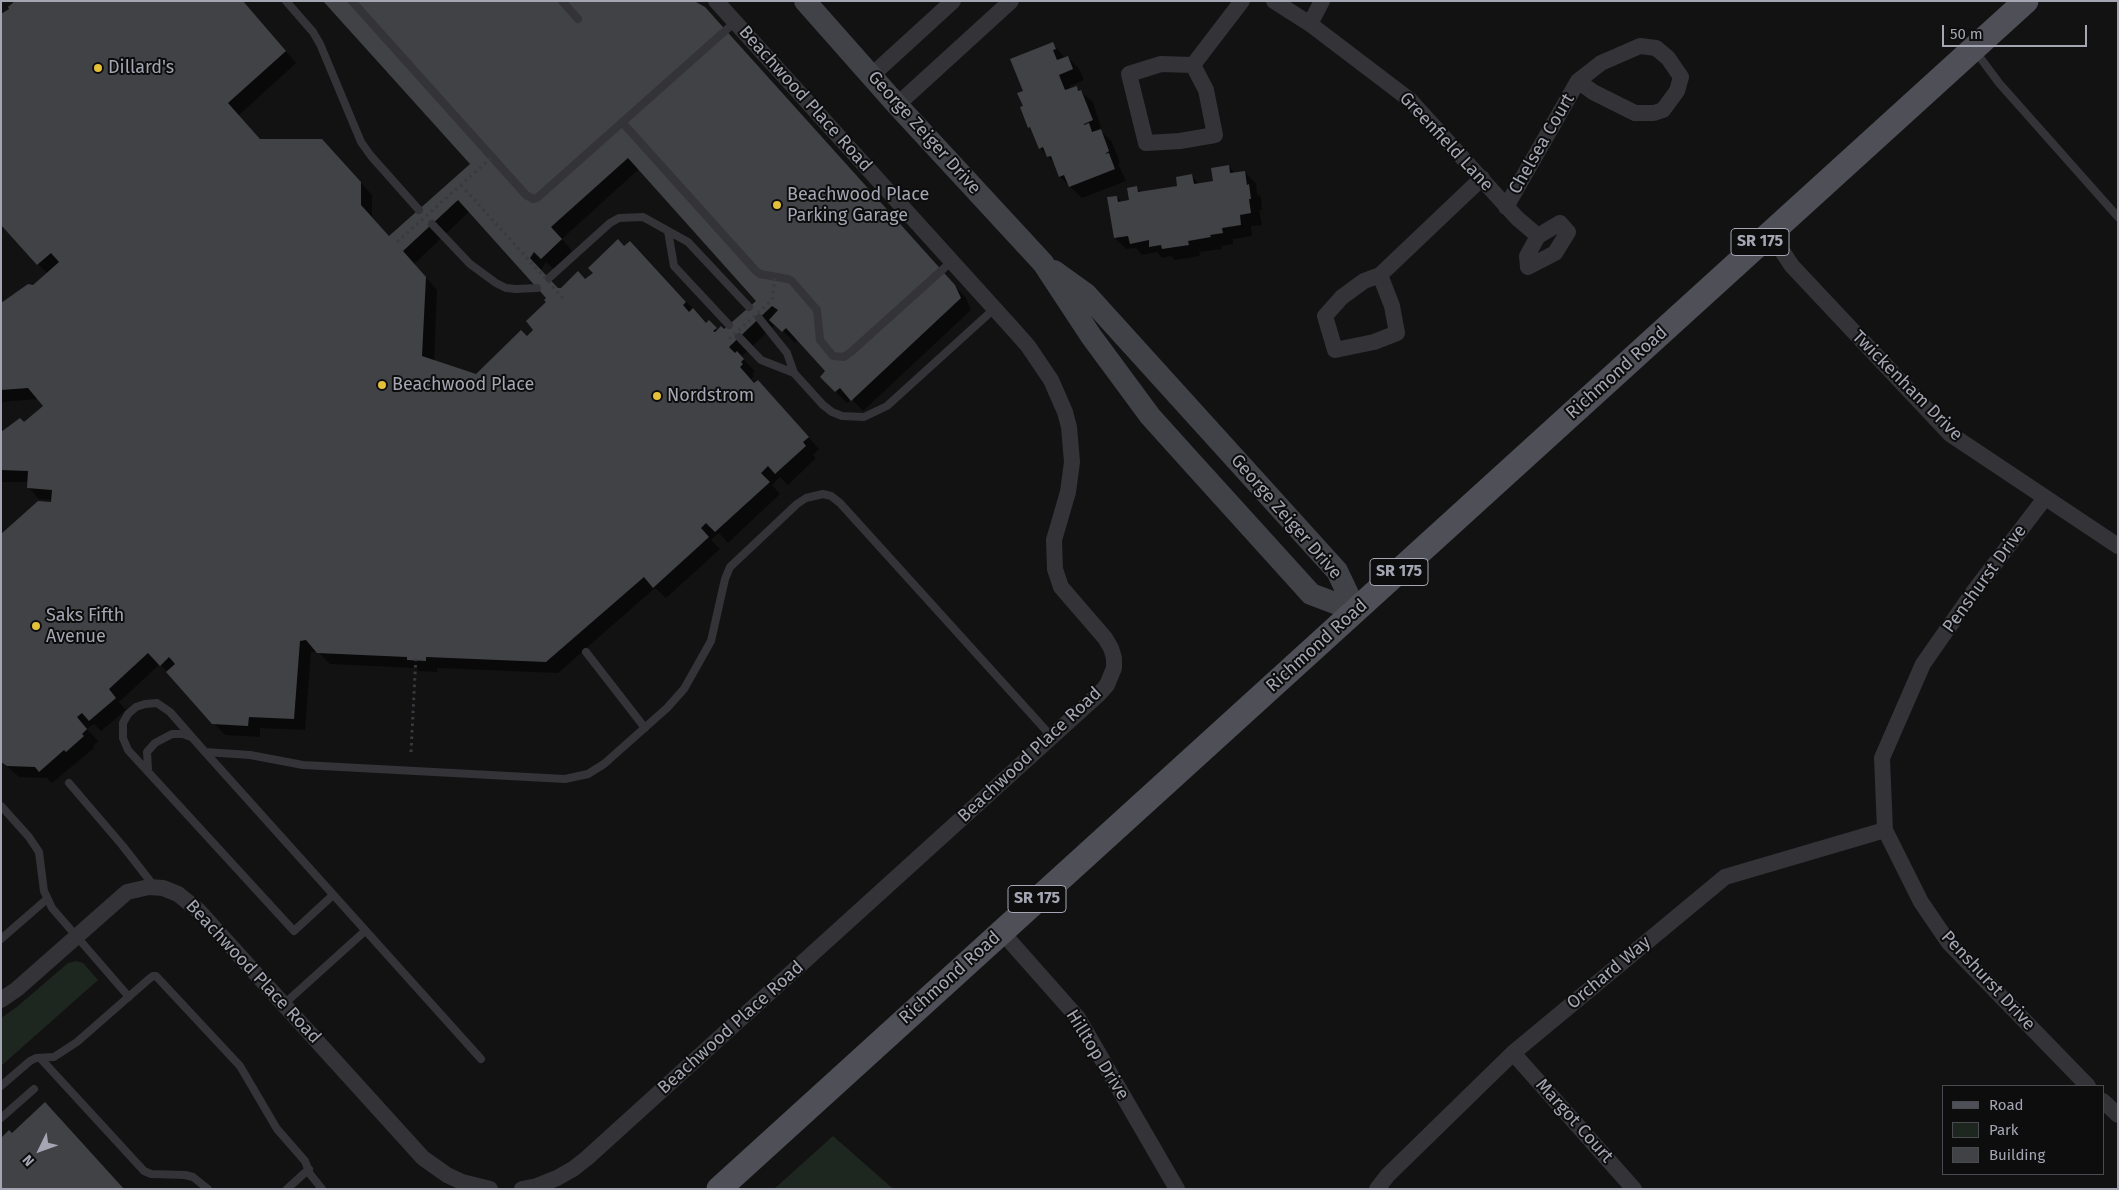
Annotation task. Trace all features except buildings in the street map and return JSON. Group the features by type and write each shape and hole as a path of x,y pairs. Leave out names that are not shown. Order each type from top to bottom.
{"main road":[{"name":"Richmond Road","path":"718,1189 2026,1"}],"street":[{"name":"Beachwood Place Road","path":"522,1189 537,1186 557,1178 573,1170 587,1158 1052,737 1107,685 1112,676 1114,658 1105,638 1060,587 1055,569 1054,540 1068,492 1072,469 1069,427 1065,412 1051,380 1028,346 716,1"},
{"name":"George Zeiger Drive","path":"805,1 871,76 1043,263 1091,336 1150,416 1311,594 1356,610"},
{"path":"871,76 953,1"},
{"path":"897,104 1011,1"},
{"path":"1193,65 1242,1"},
{"name":"Greenfield Lane","path":"1274,1 1310,24 1410,100 1482,178 1506,207 1538,236"},
{"path":"1310,24 1322,1"},
{"name":"Chelsea Court","path":"1506,207 1578,81 1601,63 1640,46 1656,48 1668,58 1681,76 1677,91 1671,101 1663,110 1654,113 1635,113 1593,92 1578,81"},
{"path":"1161,64 1193,65 1206,90 1215,134 1180,141 1146,144 1129,74 1161,64"},
{"path":"1380,275 1392,306 1397,333 1374,342 1335,350 1325,316 1342,297 1364,281 1380,275 1482,178"},
{"name":"Twickenham Drive","path":"1770,233 1792,266 1950,434 2118,546"},
{"name":"George Zeiger Drive","path":"1043,263 1086,294 1337,571 1356,610"},
{"name":"Penshurst Drive","path":"2045,498 1974,591 1923,664 1882,758 1885,830 1921,902 1949,943 2087,1085"},
{"name":"Orchard Way","path":"1377,1189 1388,1175 1513,1053 1725,877 1885,830"},
{"name":"Beachwood Place Road","path":"1,1000 17,989 127,892 137,888 155,888 178,894 200,911 423,1158 447,1175 462,1182 490,1189"},
{"name":"Hilltop Drive","path":"1001,931 1078,1018 1177,1189"},
{"name":"Margot Court","path":"1513,1053 1634,1189"},
{"path":"2104,1102 2118,1115"}],"lane":[{"path":"286,1 313,32 320,44 361,142 419,210"},
{"path":"352,1 530,198 537,198 735,22"},
{"path":"562,1 578,19"},
{"path":"1974,49 1999,83 2118,217"},
{"path":"622,122 756,271 760,274 792,281 814,305 818,315 820,340 834,356 839,358 851,352 952,261"},
{"path":"549,278 610,223 619,218 643,217 688,242 749,307"},
{"path":"432,224 470,264 496,284 516,289 537,288"},
{"path":"668,232 674,266 728,325"},
{"path":"759,318 787,353 794,373 823,405 832,412 852,418 864,418 887,406 994,309"},
{"path":"740,337 761,360 794,373"},
{"path":"205,752 250,754 303,765 565,778 582,776 597,770 677,698 692,678 703,659 715,628 721,592 730,567 797,504 806,498 823,494 832,496 840,503 1052,737"},
{"path":"586,652 645,728"},
{"path":"333,895 294,931 128,750 123,738 123,723 134,709 148,703 161,704 170,712 481,1059"},
{"path":"148,771 146,764 147,752 155,742 172,734 183,734 192,737"},
{"path":"69,783 122,845 155,888"},
{"path":"1,806 29,837 39,852 44,891 47,899 75,936 129,997"},
{"path":"1,939 47,899"},
{"path":"284,1004 365,931"},
{"path":"1,1086 30,1061 54,1057 71,1047 153,976 160,978 240,1066 271,1120 305,1161 310,1174 322,1189"},
{"path":"41,1059 144,1171 150,1174 185,1175 199,1179 208,1189"},
{"path":"1,1118 34,1089"},
{"path":"287,1189 309,1169"}],"path":[{"path":"397,242 492,157"},
{"path":"461,185 563,298"},
{"path":"729,339 772,300 775,276"},
{"path":"411,752 416,655"}],"green space":[{"path":"76,961 83,963 98,980 1,1066 1,1018 18,1006 68,963"},
{"path":"833,1136 891,1187 895,1189 774,1189"}],"place":[{"name":"Dillard's","path":"98,68"},
{"name":"Beachwood Place Parking Garage","path":"777,205"},
{"name":"Beachwood Place","path":"382,385"},
{"name":"Nordstrom","path":"657,396"},
{"name":"Saks Fifth Avenue","path":"36,626"}]}
